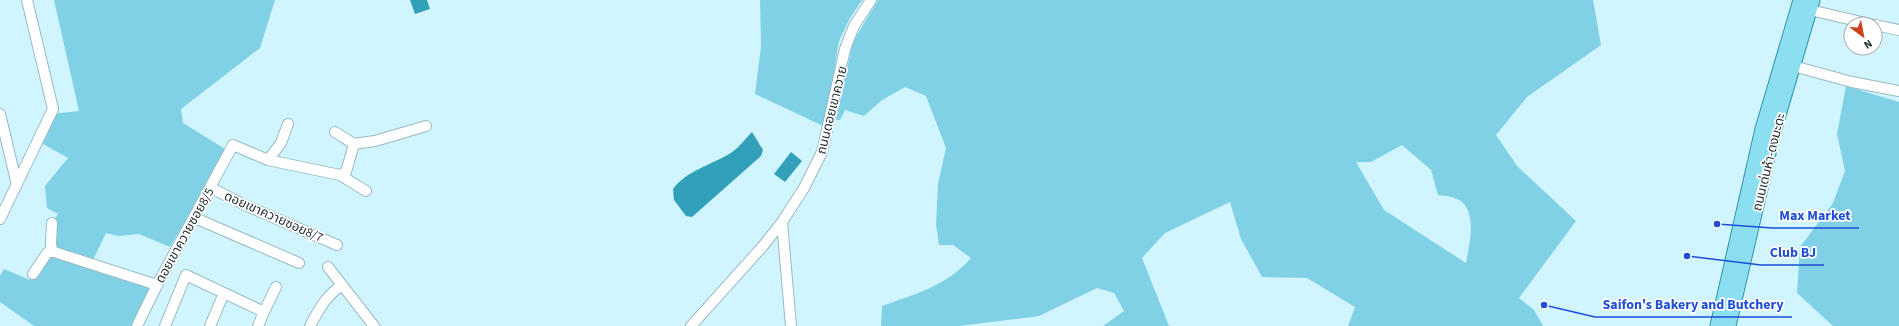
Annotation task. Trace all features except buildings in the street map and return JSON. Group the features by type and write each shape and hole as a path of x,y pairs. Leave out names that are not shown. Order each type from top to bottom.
{"main road":[{"name":"ถนนเด่นห้า-ดงมะดะ","path":"1729,326 1774,132 1793,66 1806,13 1800,0"},
{"name":"ถนนเด่นห้า-ดงมะดะ","path":"1717,326 1762,129 1806,13"}],"street":[{"path":"0,219 53,109 27,0"},
{"name":"ถนนดอยเขาควาย","path":"691,326 763,246 782,222 804,188 822,152 845,49 854,26 871,0"},
{"path":"1806,13 1843,19"},
{"path":"1883,27 1899,30"},
{"path":"1793,66 1852,82 1899,91"},
{"path":"0,114 5,156 16,185"},
{"path":"288,124 281,143 268,160 340,175 366,191"},
{"path":"335,132 354,144 376,141 426,126"},
{"path":"340,175 346,172 354,144"},
{"name":"ดอยเขาควายซอย8/5","path":"138,326 157,285 195,218 233,145 268,160"},
{"name":"ดอยเขาควายซอย8/7","path":"211,188 247,206 338,245"},
{"path":"195,218 299,263"},
{"path":"782,222 791,326"},
{"path":"52,223 52,252"},
{"path":"33,274 47,253 52,252 157,285"},
{"path":"328,267 368,324"},
{"path":"165,326 186,275 264,312"},
{"path":"310,326 320,307 331,292 342,285"},
{"path":"258,326 276,288"},
{"path":"210,326 224,293"}],"shaded area":[{"path":"54,0 275,0 260,48 181,109 183,123 225,149 208,182 170,247 139,234 118,236 106,233 91,264 52,252 52,223 58,214 47,208 45,186 68,158 38,141 51,114 79,111"},
{"path":"410,0 427,0 430,9 415,14"},
{"path":"760,0 862,0 850,18 839,41 825,127 755,94 761,46"},
{"path":"878,0 1593,0 1601,45 1527,97 1496,135 1517,166 1576,221 1519,298 1534,310 1543,326 1348,326 1355,307 1307,278 1262,277 1241,239 1230,202 1165,233 1142,258 1169,326 1103,326 1124,311 1114,293 1097,288 1039,316 959,326 881,326 882,306 930,288 952,276 971,258 953,245 939,245 936,224 938,184 946,148 926,96 905,87 882,100 864,116 845,110 840,120 836,120 853,42","holes":["1402,145 1431,170 1438,195 1460,200 1467,208 1471,223 1471,231 1466,263 1384,210 1356,162 1371,162"]},
{"path":"1846,86 1899,102 1899,326 1833,326 1797,293 1800,247 1833,203 1845,171 1837,134"},
{"path":"752,132 763,150 761,156 692,217 686,216 674,200 673,189 685,177 732,152"},
{"path":"791,152 802,161 785,182 774,174"},
{"path":"49,254 150,286 133,326 34,326 0,302 0,276 4,269 30,280"}],"place":[{"name":"Max Market","path":"1717,224"},
{"name":"Club BJ","path":"1687,256"},
{"name":"Saifon's Bakery and Butchery","path":"1544,305"}]}
